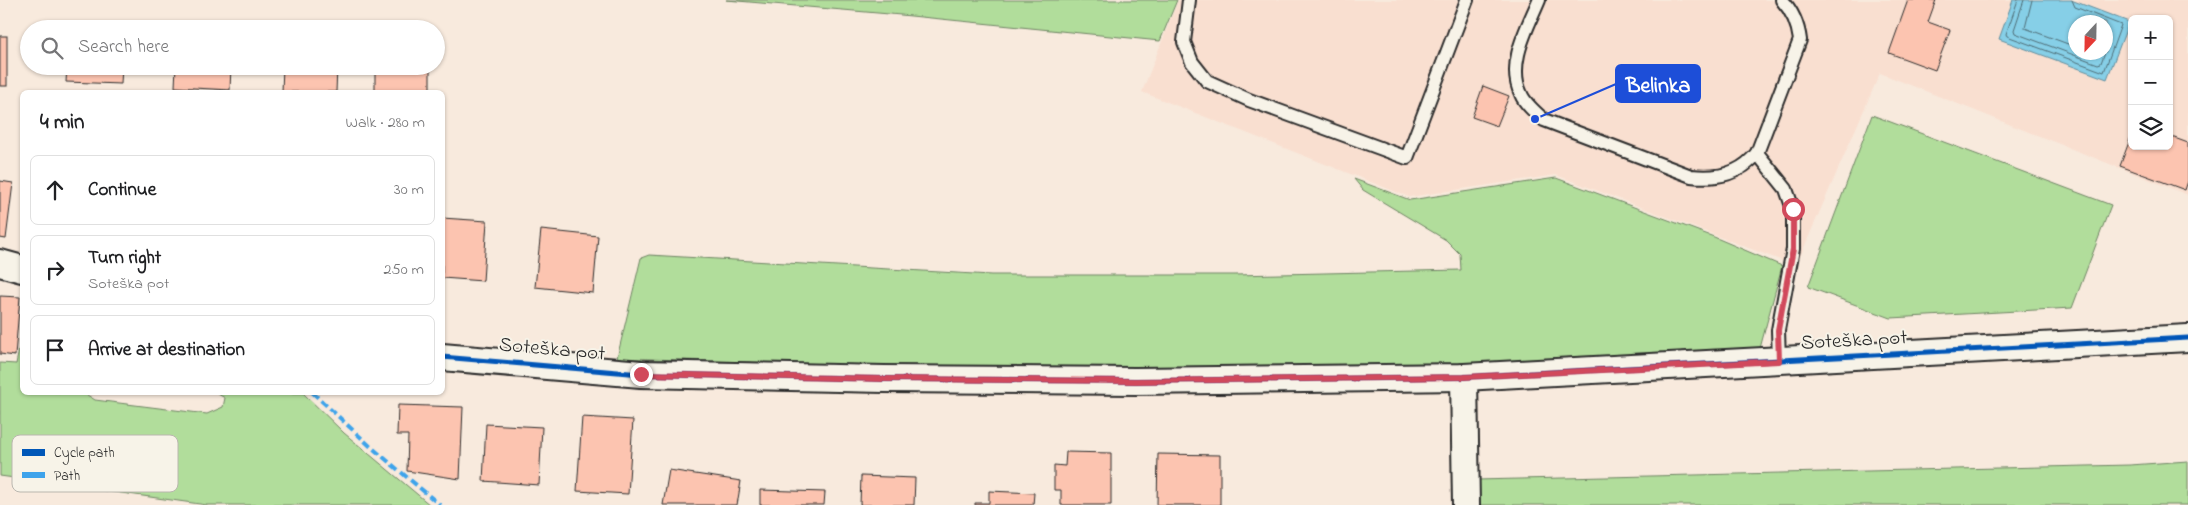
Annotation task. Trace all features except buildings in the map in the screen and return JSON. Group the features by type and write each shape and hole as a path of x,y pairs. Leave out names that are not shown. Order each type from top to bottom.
{"street":[{"path":"0,262 20,268"},
{"name":"Soteška pot","path":"445,357 641,374 874,379 1136,381 1464,377 2188,338"},
{"path":"1464,377 1466,505"}],"lane":[{"path":"1189,0 1184,42 1192,62 1207,81 1249,100 1407,158 1467,0"},
{"path":"1539,0 1520,46 1516,78 1521,94 1544,120 1691,176 1705,178 1734,172 1749,163 1757,153 1800,40 1798,25 1790,8 1782,0"},
{"path":"1757,153 1786,189 1793,209 1793,249 1778,330 1779,361"}],"shaded area":[{"path":"1178,0 2188,0 2188,195 1880,73 1796,266 1556,175 1409,197 1142,92"}],"green space":[{"path":"726,0 1177,0 1160,41 901,15"},
{"path":"1872,115 2111,205 2072,308 1891,318 1808,287"},
{"path":"1556,178 1714,237 1782,266 1759,352 1398,367 1042,371 617,358 641,258 649,255 991,275 1235,275 1461,270 1460,254 1446,240 1363,190 1354,179 1410,200"},
{"path":"20,345 20,395 87,395 95,400 207,414 223,407 225,398 220,395 305,395 344,433 430,505 207,505 114,492 178,492 178,435 12,435 12,478 0,476 0,363 16,364"},
{"path":"2188,461 2188,505 1476,505 1476,480 2130,465"}],"water":[{"path":"2013,0 2071,0 2111,15 2068,15 2068,60 2113,60 2113,16 2128,22 2107,79 1999,39"}],"marked path":[{"path":"315,395 370,446 440,505"}],"cycle path":[{"path":"445,357 641,374 884,379 1136,381 1464,377 2188,338"}],"place":[{"name":"Belinka","path":"1535,119"}],"route":[{"path":"641,374 884,379 1136,381 1464,377 1779,361 1778,330 1782,300 1793,249 1793,209"}]}
